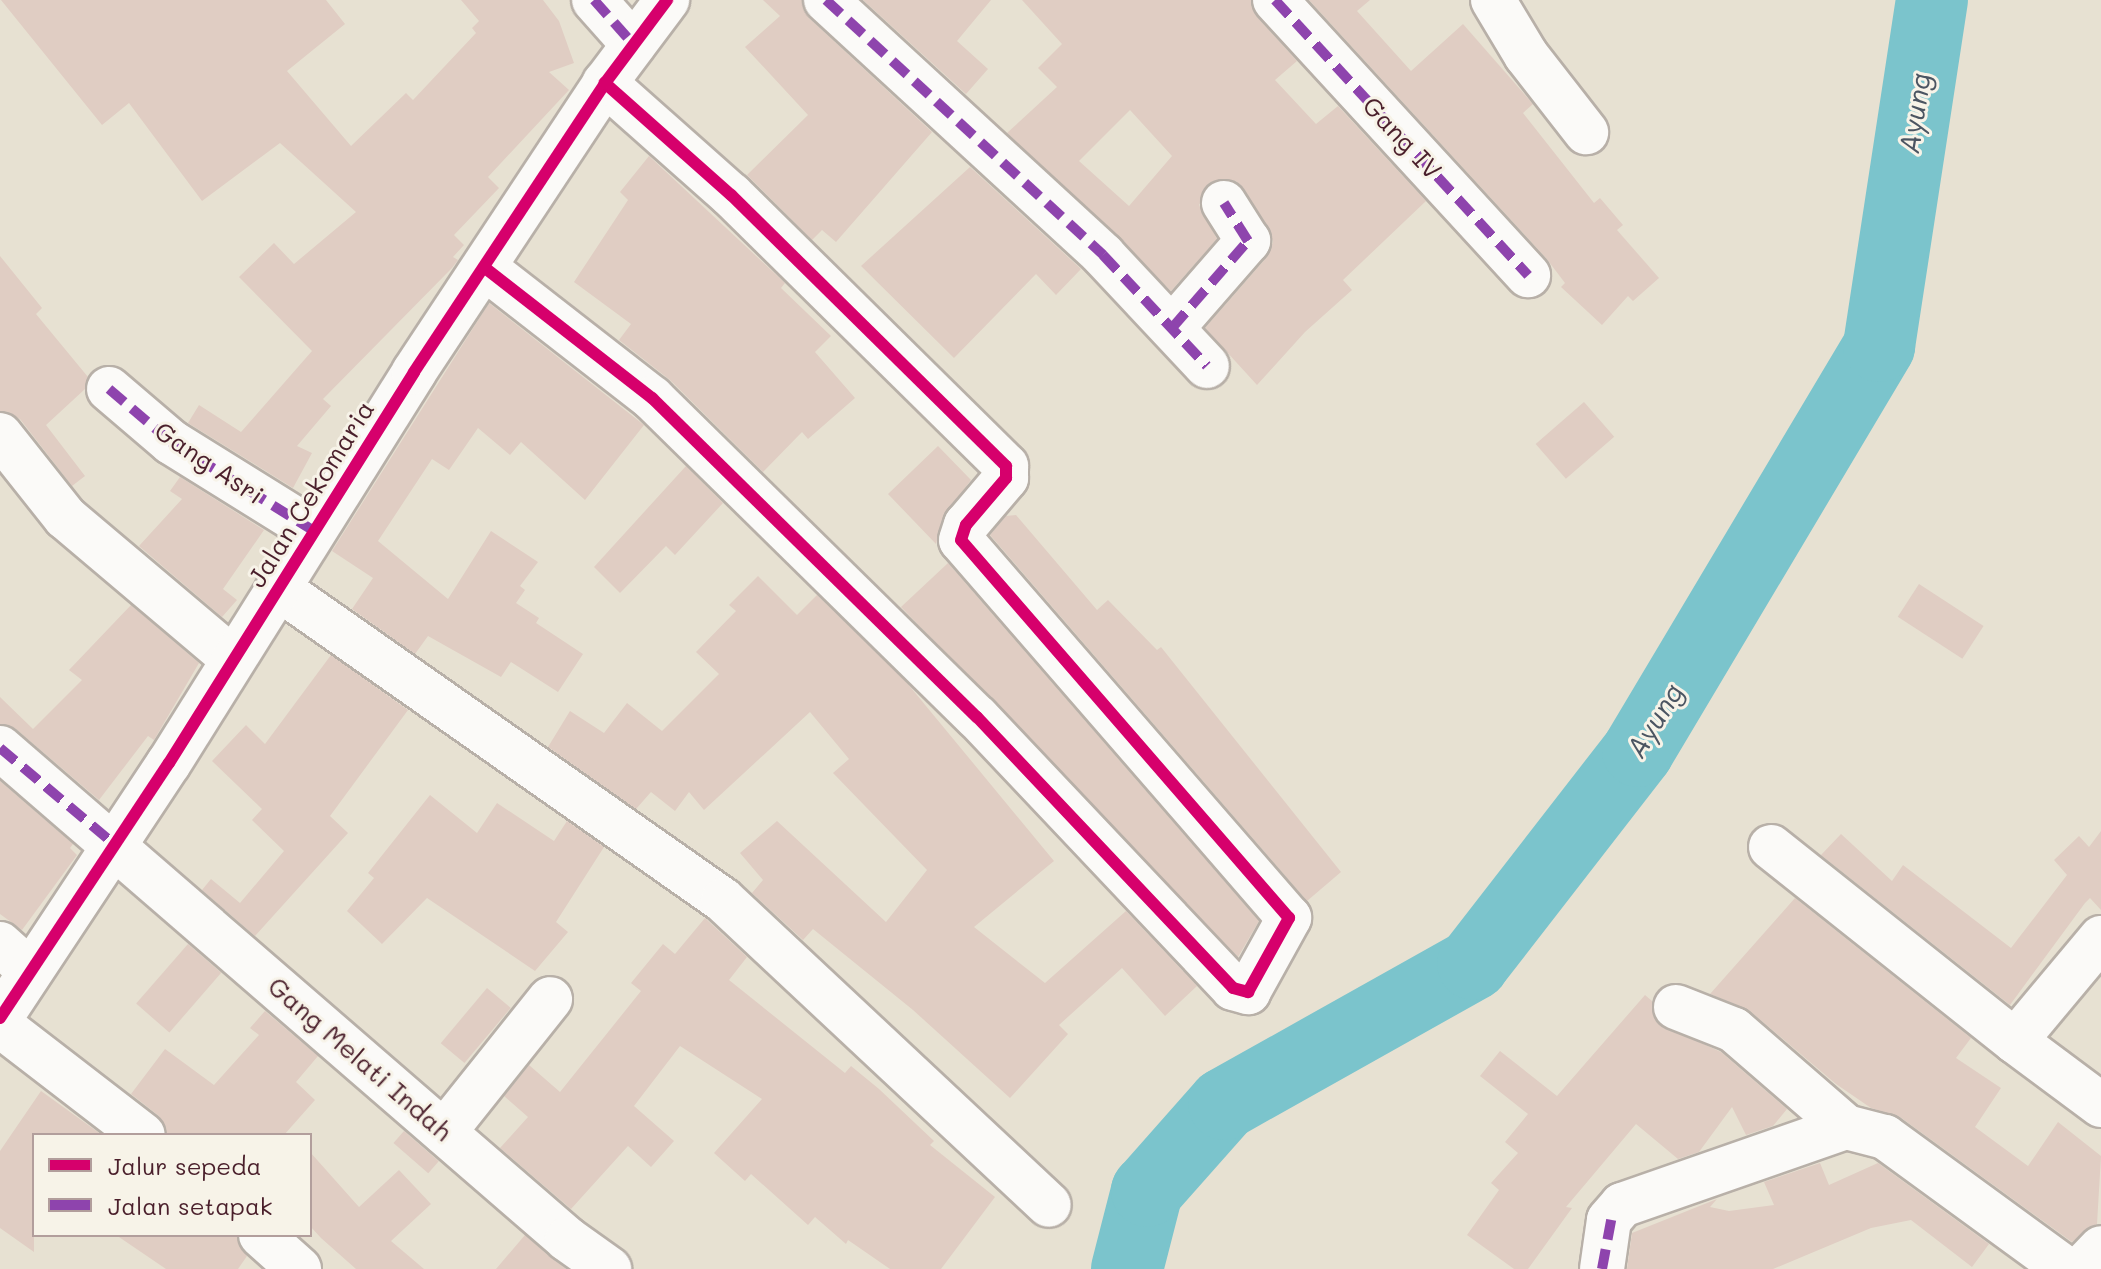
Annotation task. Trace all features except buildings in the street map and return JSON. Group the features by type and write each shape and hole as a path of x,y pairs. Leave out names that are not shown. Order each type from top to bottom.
{"street":[{"path":"594,0 633,44"},
{"name":"Jalan Cekomaria","path":"0,1018 14,956 114,844 605,83 667,0"},
{"path":"826,0 1103,255 1207,366"},
{"name":"Gang IV","path":"1275,0 1528,275"},
{"path":"1493,0 1526,55 1586,132"},
{"path":"485,268 663,408 977,717 1233,988 1248,992 1289,918 961,540 966,525 1006,478 1006,466 731,195 605,83"},
{"path":"1172,328 1248,241 1224,203"},
{"name":"Gang Asri","path":"109,389 171,442 314,531"},
{"path":"0,435 65,517 232,658"},
{"path":"278,588 723,900 1049,1205"},
{"name":"Gang Melati Indah","path":"0,748 444,1132 609,1269"},
{"path":"1771,847 2015,1041 2101,1105"},
{"path":"2015,1041 2101,938"},
{"path":"444,1132 550,999"},
{"path":"1676,1007 1734,1030 1846,1127"},
{"path":"0,1025 140,1133"},
{"path":"1602,1269 1609,1220 1622,1205 1846,1127 1871,1129 1885,1137 2066,1269"},
{"path":"263,1237 299,1269"},
{"path":"2081,1269 2101,1248"}],"waterway":[{"name":"Ayung","path":"1127,1269 1147,1191 1224,1104 1473,964 1638,751 1879,346 1932,0"}],"marked path":[{"path":"594,0 633,44"},
{"path":"826,0 1103,255 1207,366"},
{"path":"1275,0 1528,275"},
{"path":"1172,328 1248,241 1224,203"},
{"path":"109,389 171,442 314,531"},
{"path":"0,748 114,844"},
{"path":"1602,1269 1613,1210"}],"cycle path":[{"path":"0,1018 169,763 414,372 605,83 667,0"},
{"path":"485,268 652,398 977,717 1233,988 1248,992 1289,918 961,540 966,525 1006,478 1006,466 731,195 605,83"}]}
